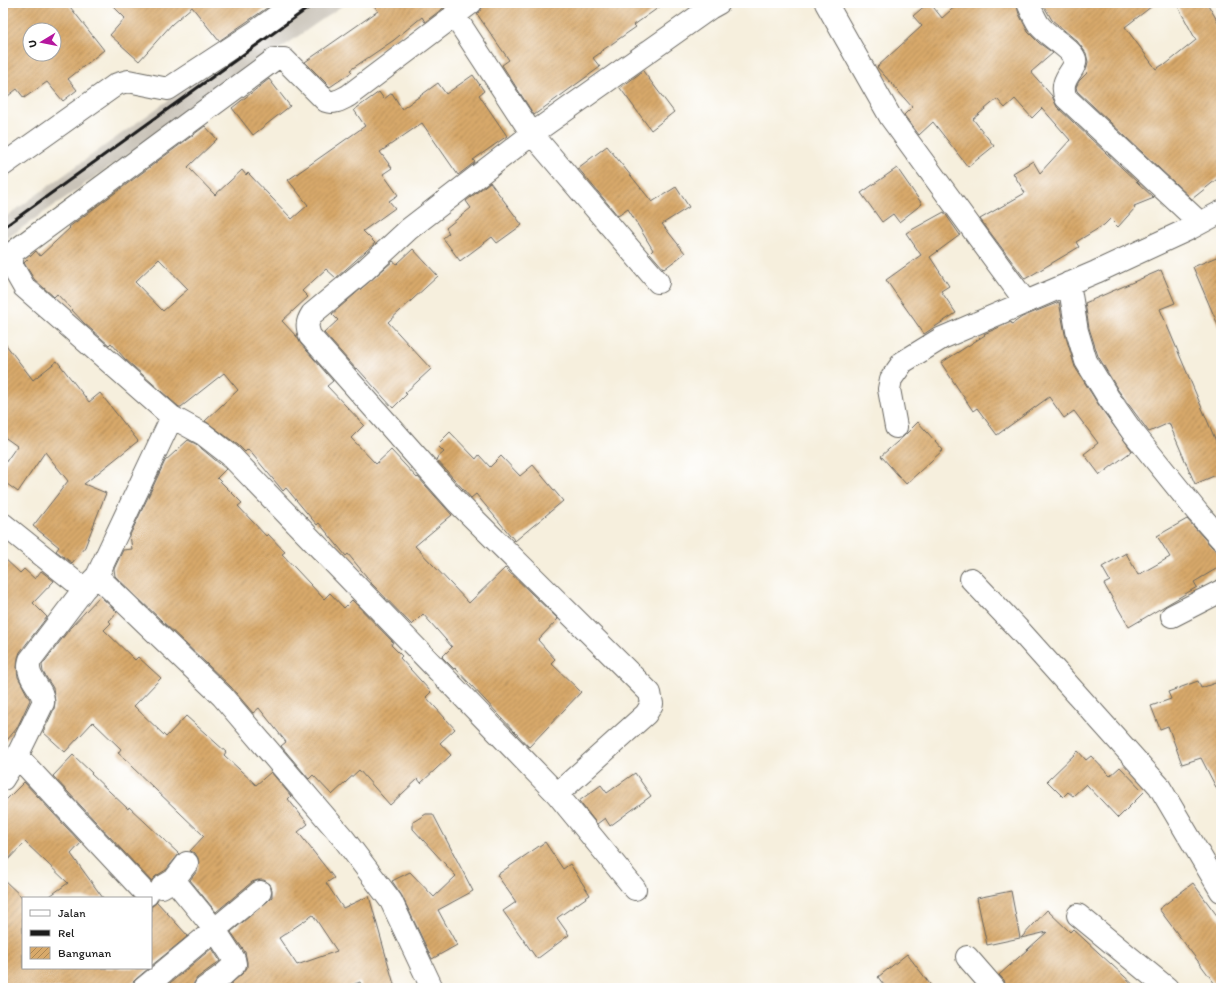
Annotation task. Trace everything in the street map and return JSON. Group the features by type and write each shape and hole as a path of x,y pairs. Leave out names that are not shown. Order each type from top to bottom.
{"street":[{"path":"3,165 117,84 128,81 168,89 255,32 295,3"},
{"path":"826,3 891,118 1025,301"},
{"path":"1028,3 1039,25 1074,57 1075,64 1066,79 1064,88 1066,98 1200,223"},
{"path":"557,794 646,714 652,704 650,693 457,502 310,336 307,326 312,314 365,270 409,229 532,134 712,5"},
{"path":"635,889 557,794 230,455 203,434 172,417 24,287 12,266 12,253 275,59 284,59 326,100 330,102 337,101 348,96 463,9 532,134 658,282"},
{"path":"896,427 888,388 891,379 903,362 942,338 1025,301 1096,272 1221,212"},
{"path":"1069,283 1077,331 1086,361 1108,397 1131,430 1221,539"},
{"path":"3,779 17,756 43,700 30,674 28,667 30,660 91,582 172,417"},
{"path":"3,524 91,582 222,696 344,839 391,901 432,988"},
{"path":"971,579 1022,633 1159,786 1221,891"},
{"path":"1172,616 1221,591"},
{"path":"17,756 146,897 174,880 187,863"},
{"path":"174,880 215,930 235,962 235,964 223,975 205,988"},
{"path":"144,988 260,892"},
{"path":"1078,915 1167,988"},
{"path":"967,957 994,988"}],"shaded area":[{"path":"303,3 346,3 3,241 3,219"}],"building":[{"path":"3,3 67,3 104,50 68,79 77,90 63,101 47,82 24,98 17,89 3,100"},
{"path":"110,3 274,3 219,41 192,7 172,24 139,61 110,35 125,18"},
{"path":"372,3 450,3 425,22 422,17 394,40 350,70 352,72 330,87 305,62 378,11"},
{"path":"483,3 665,3 634,25 636,27 593,58 600,67 534,115 502,65 509,60 477,14 482,8"},
{"path":"928,3 930,3 942,18 959,3 1016,3 1019,14 1028,32 1039,43 1053,53 1031,72 1052,96 1057,107 1154,198 1134,206 1135,208 1118,227 1110,219 1104,225 1076,242 1079,247 1025,279 980,219 1025,193 1013,173 1033,161 1040,173 1070,140 1042,108 1032,118 1015,99 1005,108 997,99 973,119 994,146 968,167 933,122 919,135 904,115 912,107 877,67 922,26 913,16"},
{"path":"1042,3 1156,3 1125,27 1156,69 1164,64 1165,65 1196,40 1176,3 1207,3 1221,27 1221,176 1192,199 1077,91 1076,87 1079,81 1087,73 1086,70 1088,62 1086,53 1077,41 1052,20"},
{"path":"643,71 674,112 651,130 620,88"},
{"path":"473,75 484,91 479,95 507,136 473,160 475,162 458,175 422,123 380,152 392,168 383,174 398,195 389,201 395,208 363,231 375,243 336,278 326,269 302,291 308,297 282,321 333,381 327,386 364,425 351,438 376,464 391,450 417,478 418,477 452,515 415,546 469,603 505,568 558,619 538,640 555,659 551,663 581,692 529,747 455,668 454,669 442,657 452,647 423,614 412,625 371,583 348,554 346,556 319,523 317,525 286,488 283,491 248,449 245,452 238,445 205,421 238,390 224,373 181,407 179,407 125,359 111,343 109,345 85,324 57,294 54,297 34,279 24,263 36,251 40,256 70,228 69,227 205,126 217,139 188,167 215,195 242,170 246,175 248,173 292,219 308,205 288,180 365,126 354,110 379,92 384,99 392,93 402,109 438,83 446,94","holes":["159,259 188,289 163,311 135,282"]},
{"path":"269,79 290,106 253,135 232,108"},
{"path":"607,146 652,202 676,187 689,207 662,224 685,253 664,269 650,253 653,250 628,209 618,216 578,168"},
{"path":"897,168 922,204 899,222 893,214 882,222 861,193"},
{"path":"490,182 522,225 497,243 492,237 460,261 443,238 449,233 446,228 471,208 466,201"},
{"path":"944,212 960,235 930,257 949,286 941,291 956,313 924,334 886,280 921,255 906,233"},
{"path":"413,249 438,276 388,322 431,369 405,393 407,394 393,408 324,333 338,320 332,314 393,261 397,264"},
{"path":"1221,255 1221,332 1193,267"},
{"path":"1161,270 1175,303 1160,309 1221,453 1221,473 1195,484 1169,423 1149,432 1118,390 1098,356 1089,328 1085,303"},
{"path":"1059,302 1065,334 1075,367 1098,404 1132,451 1100,475 1084,454 1098,443 1074,411 1064,418 1049,397 997,435 977,408 973,411 941,363 985,335 984,334 1011,322 1012,324 1022,317"},
{"path":"3,341 33,380 57,361 89,402 100,393 138,441 84,484 106,493 85,547 72,563 56,551 59,547 33,526 68,481 45,452 18,492 3,481 3,466 17,446 3,436"},
{"path":"918,422 943,450 906,484 881,456"},
{"path":"450,432 476,459 479,455 490,467 501,456 520,476 533,465 563,501 515,541 476,494 471,498 436,459 444,452 437,445"},
{"path":"188,440 196,444 226,469 217,478 242,503 238,506 266,536 268,534 285,552 282,554 324,599 330,593 344,608 352,600 393,642 391,645 402,656 400,658 431,692 426,697 455,729 440,743 451,755 421,783 418,779 390,805 359,770 332,795 313,775 309,779 281,746 286,742 259,708 253,713 231,687 115,576 114,569 123,550 132,549 130,535 165,461"},
{"path":"1187,519 1216,550 1221,559 1221,566 1194,582 1197,587 1129,627 1104,584 1110,581 1102,567 1126,553 1138,575 1170,557 1157,536"},
{"path":"3,557 20,573 24,569 35,579 41,571 54,581 33,603 47,617 20,652 18,658 18,677 30,700 17,728 3,745"},
{"path":"100,596 117,612 109,621 111,623 104,630 135,660 138,657 161,678 134,706 166,737 186,716 226,752 224,755 256,785 271,772 291,796 288,799 308,824 298,832 334,878 326,883 343,908 369,896 395,988 362,988 360,982 345,988 226,988 247,968 245,952 231,932 272,897 270,884 264,880 252,882 216,912 190,880 197,871 199,864 195,853 190,851 204,836 118,753 121,749 93,722 65,752 43,732 54,709 55,702 53,688 43,672 42,665 71,627","holes":["313,915 337,951 297,965 279,938"]},
{"path":"1198,681 1201,688 1221,681 1221,797 1201,758 1182,764 1168,726 1160,729 1151,706 1171,699 1168,692"},
{"path":"1078,751 1086,760 1091,756 1110,776 1120,767 1144,792 1118,818 1086,784 1073,796 1068,792 1063,797 1047,781"},
{"path":"73,755 128,809 129,807 179,854 166,870 151,881 53,776"},
{"path":"635,773 651,796 610,826 605,818 597,824 579,801 601,785 607,793"},
{"path":"24,782 81,843 71,854 102,897 48,897 68,883 25,842 3,865 3,803"},
{"path":"426,814 433,814 473,891 438,910 457,945 432,959 402,896 392,881 410,872 434,897 456,876 413,829 413,822"},
{"path":"545,842 563,869 570,864 590,895 557,918 569,935 537,959 503,911 516,902 497,875"},
{"path":"3,879 22,897 22,969 148,969 132,983 132,988 3,988"},
{"path":"1193,883 1221,921 1221,988 1218,988 1159,909"},
{"path":"1011,891 1020,938 987,945 977,898"},
{"path":"157,902 188,936 152,965 152,906"},
{"path":"1047,910 1070,932 1073,929 1137,988 1006,988 1004,980 999,975 1047,932 1021,938"},
{"path":"212,948 220,961 197,978 193,988 164,988"},
{"path":"907,954 933,988 886,988 878,977"}],"railway":[{"path":"3,228 315,3"}]}
